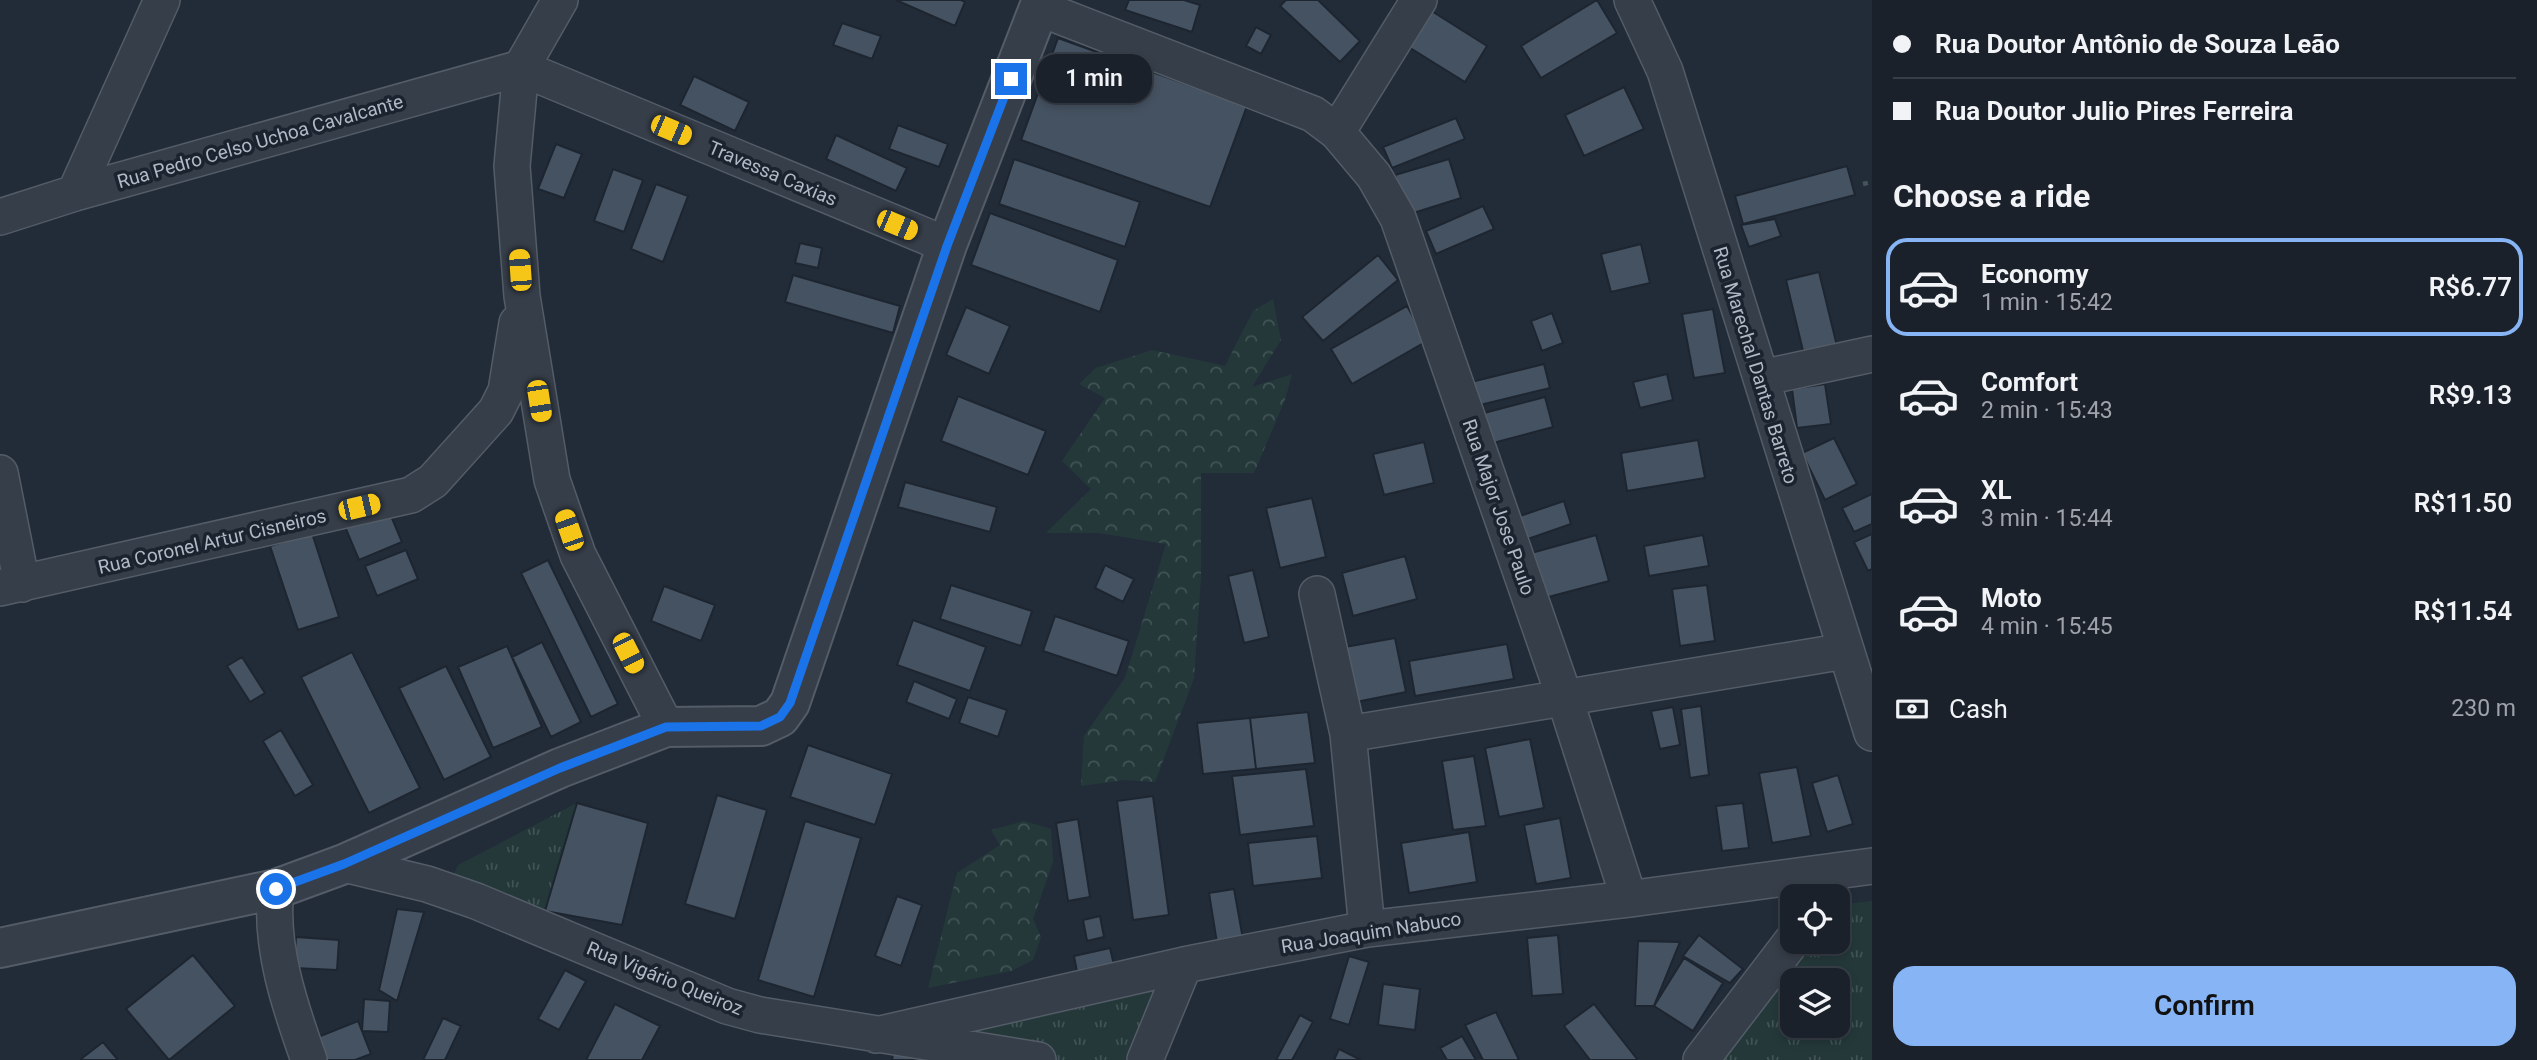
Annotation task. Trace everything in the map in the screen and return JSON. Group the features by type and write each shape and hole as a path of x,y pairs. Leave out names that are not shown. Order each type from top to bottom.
{"street":[{"path":"75,193 162,0"},
{"path":"560,0 521,68 512,166 522,296 552,480 578,555 666,727"},
{"path":"1337,132 1419,0"},
{"name":"Rua Marechal Dantas Barreto","path":"1632,0 1665,71 1872,733"},
{"path":"0,948 276,889 344,864 560,768 666,727 761,726 780,717 790,703 947,246 1040,4"},
{"name":"Rua Major Jose Paulo","path":"1040,4 1313,114 1337,132 1374,176 1398,218 1565,699 1629,899"},
{"name":"Rua Pedro Celso Uchoa Cavalcante","path":"0,217 75,193 521,68"},
{"name":"Travessa Caxias","path":"521,68 947,246"},
{"name":"Rua Coronel Artur Cisneiros","path":"11,586 411,495 433,481 496,411 506,391 522,296"},
{"path":"1760,379 1872,354"},
{"path":"0,473 11,586"},
{"path":"1317,594 1348,734 1367,929"},
{"path":"1348,734 1845,651"},
{"name":"Rua Vigário Queiroz","path":"344,864 426,884 476,901 727,1006 760,1015 1038,1060"},
{"name":"Rua Joaquim Nabuco","path":"876,1035 1184,965 1367,929 1848,877"},
{"path":"276,889 275,929 309,1060"},
{"path":"1700,1060 1782,954"},
{"path":"1145,1060 1184,965"}],"path":[{"path":"1863,184 1872,182"}],"green space":[{"path":"1273,299 1281,340 1252,387 1292,374 1285,400 1254,473 1201,473 1201,576 1194,678 1155,782 1124,780 1081,786 1084,736 1125,678 1166,544 1099,533 1046,533 1091,489 1062,461 1105,398 1079,384 1096,368 1152,350 1225,366 1253,311"},
{"path":"577,803 545,911 467,885 453,876 458,865"},
{"path":"1024,821 1051,829 1053,862 1033,919 1041,937 1033,960 1011,971 928,988 957,873 1000,845 991,830"},
{"path":"1872,901 1872,1060 1719,1060 1780,978 1780,1038 1850,1038 1850,968 1788,968 1798,954 1850,954 1850,904"},
{"path":"1184,965 1145,1060 1038,1060 876,1035"}],"building":[{"path":"896,0 961,0 965,2 955,26"},
{"path":"1129,0 1184,0 1200,5 1192,32 1125,10"},
{"path":"1286,0 1318,0 1360,41 1340,62 1280,6"},
{"path":"1597,0 1617,33 1541,78 1521,46"},
{"path":"1430,10 1487,46 1465,82 1407,46"},
{"path":"842,23 881,36 872,59 833,45"},
{"path":"1256,27 1271,35 1261,54 1246,46"},
{"path":"1058,38 1247,106 1210,207 1021,140"},
{"path":"694,76 749,102 735,131 680,105"},
{"path":"1624,87 1644,129 1584,156 1565,115"},
{"path":"1456,118 1465,139 1392,168 1383,147"},
{"path":"898,125 948,144 939,167 889,149"},
{"path":"836,135 907,168 896,191 826,159"},
{"path":"556,144 582,154 564,198 538,189"},
{"path":"1014,159 1140,202 1125,247 999,204"},
{"path":"1449,159 1461,198 1407,215 1395,175"},
{"path":"1847,166 1855,195 1743,224 1735,196"},
{"path":"613,169 643,180 624,232 594,221"},
{"path":"656,184 688,196 663,262 631,249"},
{"path":"1483,206 1494,229 1436,254 1426,231"},
{"path":"990,213 1118,260 1100,312 971,265"},
{"path":"1775,219 1781,236 1749,247 1741,225"},
{"path":"800,243 822,248 818,268 795,263"},
{"path":"1641,244 1650,283 1611,292 1601,254"},
{"path":"1378,255 1398,280 1323,341 1302,317"},
{"path":"1819,272 1837,346 1804,355 1786,280"},
{"path":"793,275 900,306 893,333 785,302"},
{"path":"1407,306 1427,341 1352,384 1331,349"},
{"path":"966,307 1010,326 989,374 946,355"},
{"path":"1713,309 1725,373 1694,378 1682,314"},
{"path":"1552,313 1563,343 1542,351 1531,321"},
{"path":"1544,364 1550,388 1476,406 1471,382"},
{"path":"1667,374 1673,400 1640,408 1633,382"},
{"path":"1825,384 1831,424 1797,428 1792,389"},
{"path":"958,396 1046,431 1028,475 941,441"},
{"path":"1545,397 1553,427 1493,443 1484,413"},
{"path":"1834,438 1857,484 1825,500 1802,453"},
{"path":"1698,440 1705,478 1627,491 1621,453"},
{"path":"1424,442 1434,483 1384,495 1373,454"},
{"path":"905,482 997,507 990,532 898,507"},
{"path":"1872,494 1872,524 1854,532 1842,508"},
{"path":"1312,498 1326,557 1280,568 1266,508"},
{"path":"1564,501 1571,524 1516,543 1508,520"},
{"path":"386,504 402,542 359,560 343,522"},
{"path":"312,533 339,617 298,630 270,546"},
{"path":"1872,534 1872,569 1868,571 1854,542"},
{"path":"1596,535 1609,581 1537,600 1524,555"},
{"path":"1703,535 1709,566 1649,576 1644,546"},
{"path":"406,550 418,579 377,596 365,566"},
{"path":"1405,556 1417,599 1353,616 1342,573"},
{"path":"548,560 618,704 591,717 521,573"},
{"path":"1105,565 1134,579 1123,602 1095,588"},
{"path":"1253,570 1269,637 1244,643 1228,576"},
{"path":"951,585 1032,611 1021,646 940,619"},
{"path":"1707,585 1715,641 1680,646 1672,589"},
{"path":"664,586 715,605 701,641 651,621"},
{"path":"1055,616 1129,641 1117,676 1043,651"},
{"path":"913,620 986,647 970,691 897,665"},
{"path":"1395,638 1406,692 1356,702 1345,647"},
{"path":"542,642 581,722 551,737 512,657"},
{"path":"1507,644 1514,679 1415,696 1409,661"},
{"path":"507,646 542,727 493,748 458,667"},
{"path":"352,652 420,788 369,813 301,677"},
{"path":"242,657 265,693 250,702 227,666"},
{"path":"446,666 491,757 444,780 399,688"},
{"path":"914,681 957,699 949,719 906,702"},
{"path":"968,697 1007,710 998,737 959,723"},
{"path":"1701,706 1709,775 1690,778 1681,709"},
{"path":"1673,707 1680,745 1660,749 1651,711"},
{"path":"1308,712 1315,763 1256,769 1250,718"},
{"path":"1250,718 1256,769 1203,774 1197,723"},
{"path":"281,730 313,785 295,796 263,741"},
{"path":"1530,739 1544,808 1499,817 1485,748"},
{"path":"808,745 892,774 875,825 790,797"},
{"path":"1474,756 1486,826 1453,830 1442,761"},
{"path":"1797,767 1811,836 1772,843 1759,773"},
{"path":"1306,769 1314,826 1240,835 1232,776"},
{"path":"1838,775 1853,824 1827,832 1812,783"},
{"path":"717,795 767,810 735,919 685,904"},
{"path":"1153,796 1169,915 1133,920 1117,801"},
{"path":"577,803 648,823 622,925 545,911"},
{"path":"1743,803 1749,848 1722,851 1716,806"},
{"path":"1560,818 1571,878 1536,884 1524,825"},
{"path":"1078,819 1090,897 1068,901 1056,823"},
{"path":"805,821 861,838 814,997 758,980"},
{"path":"1469,832 1477,882 1409,893 1401,843"},
{"path":"1317,836 1322,878 1253,886 1248,843"},
{"path":"1234,889 1243,939 1217,943 1209,893"},
{"path":"897,896 922,905 901,966 875,956"},
{"path":"397,909 424,912 397,1001 379,990"},
{"path":"1100,916 1104,937 1087,941 1083,920"},
{"path":"1558,935 1563,994 1532,996 1527,938"},
{"path":"1699,935 1743,969 1730,983 1683,956"},
{"path":"296,937 339,940 337,970 294,968"},
{"path":"1638,941 1680,942 1654,1006 1635,1006"},
{"path":"1110,948 1115,969 1078,977 1074,956"},
{"path":"193,955 235,1006 169,1060 126,1009"},
{"path":"1349,956 1369,962 1349,1025 1330,1019"},
{"path":"1684,958 1723,983 1693,1031 1654,1006"},
{"path":"565,970 586,981 559,1030 538,1019"},
{"path":"1383,984 1420,989 1415,1030 1378,1025"},
{"path":"364,999 390,1001 388,1032 362,1031"},
{"path":"615,1004 660,1026 642,1060 586,1060"},
{"path":"1594,1004 1636,1060 1590,1060 1564,1026"},
{"path":"1496,1012 1519,1060 1483,1060 1465,1025"},
{"path":"1300,1015 1313,1022 1292,1060 1276,1060"},
{"path":"443,1018 461,1026 445,1060 423,1060"},
{"path":"358,1021 371,1054 355,1060 327,1060 318,1037"},
{"path":"1462,1036 1476,1060 1447,1060 1440,1048"},
{"path":"103,1042 118,1060 81,1059"},
{"path":"1339,1049 1361,1060 1334,1060"},
{"path":"893,1053 937,1060 892,1060"}],"route":[{"path":"276,889 344,864 560,768 666,727 761,726 780,717 790,703 947,246 1011,79"}]}
